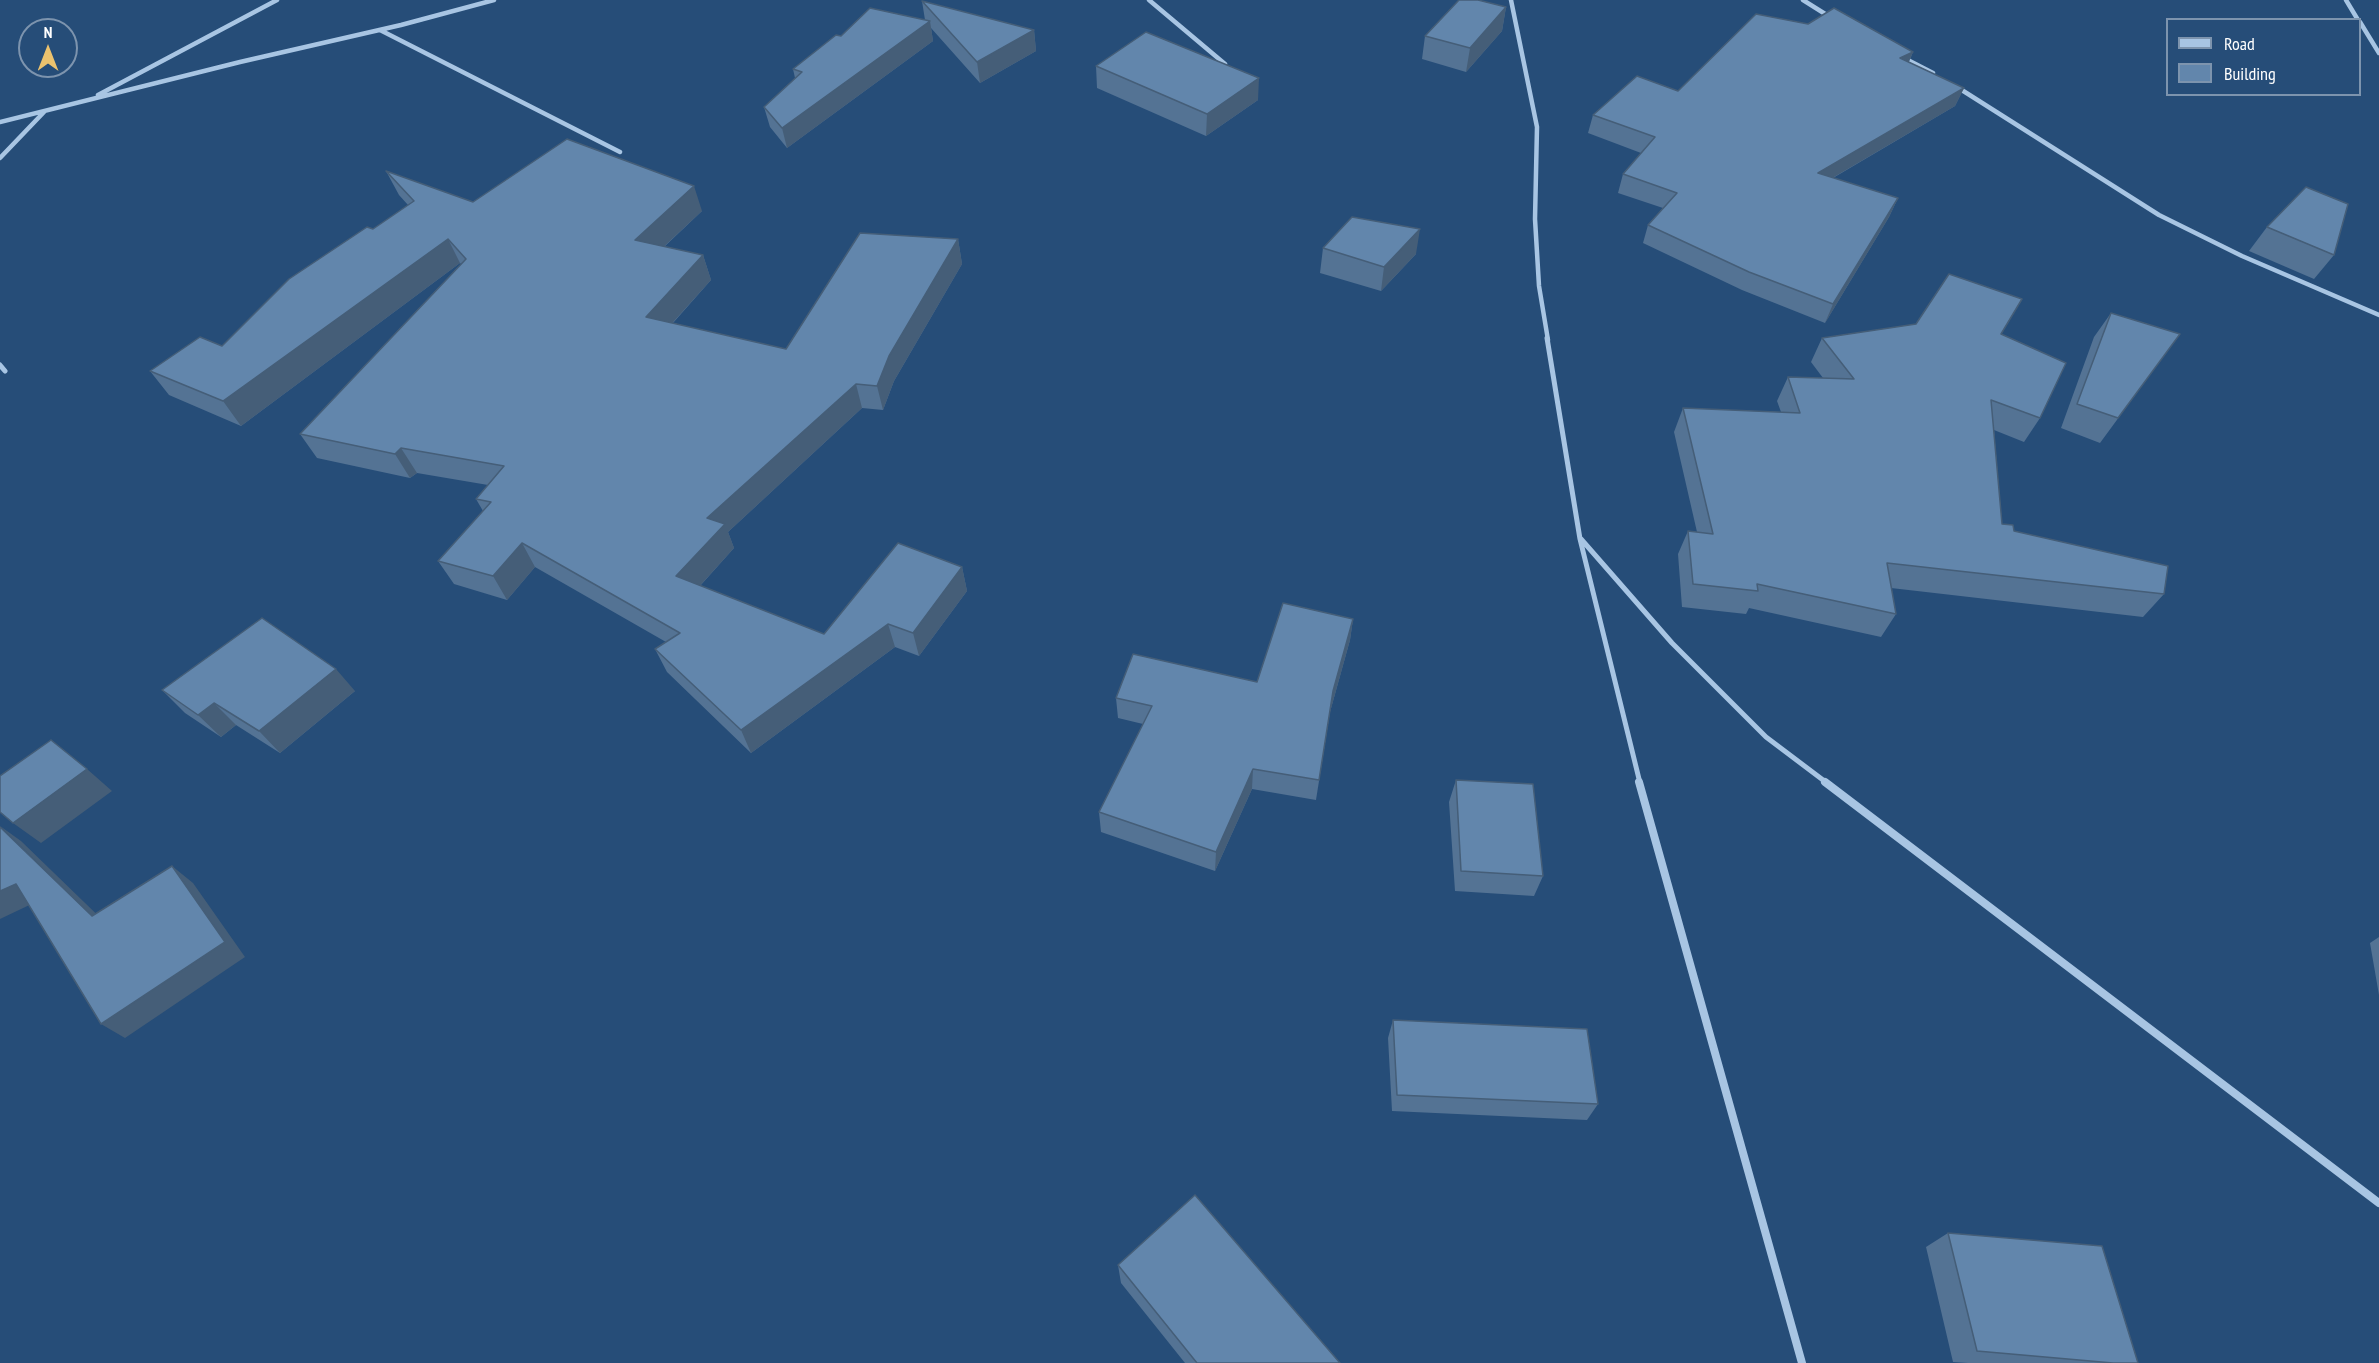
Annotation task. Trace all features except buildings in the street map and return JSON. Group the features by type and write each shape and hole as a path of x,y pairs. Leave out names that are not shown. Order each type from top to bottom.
{"street":[{"path":"90,100 277,0"},
{"path":"0,122 494,0"},
{"path":"1149,0 1225,64"},
{"path":"1510,0 1537,127 1534,219 1539,286 1580,539 1635,766 1802,1363"},
{"path":"1803,0 1835,20"},
{"path":"2346,0 2357,18"},
{"path":"2361,24 2379,53"},
{"path":"380,30 620,152"},
{"path":"1896,54 1937,76"},
{"path":"1947,82 2159,215 2242,256 2379,315"},
{"path":"0,158 44,111"},
{"path":"0,365 5,370"},
{"path":"1580,539 1672,643 1766,737 2379,1203"}]}
